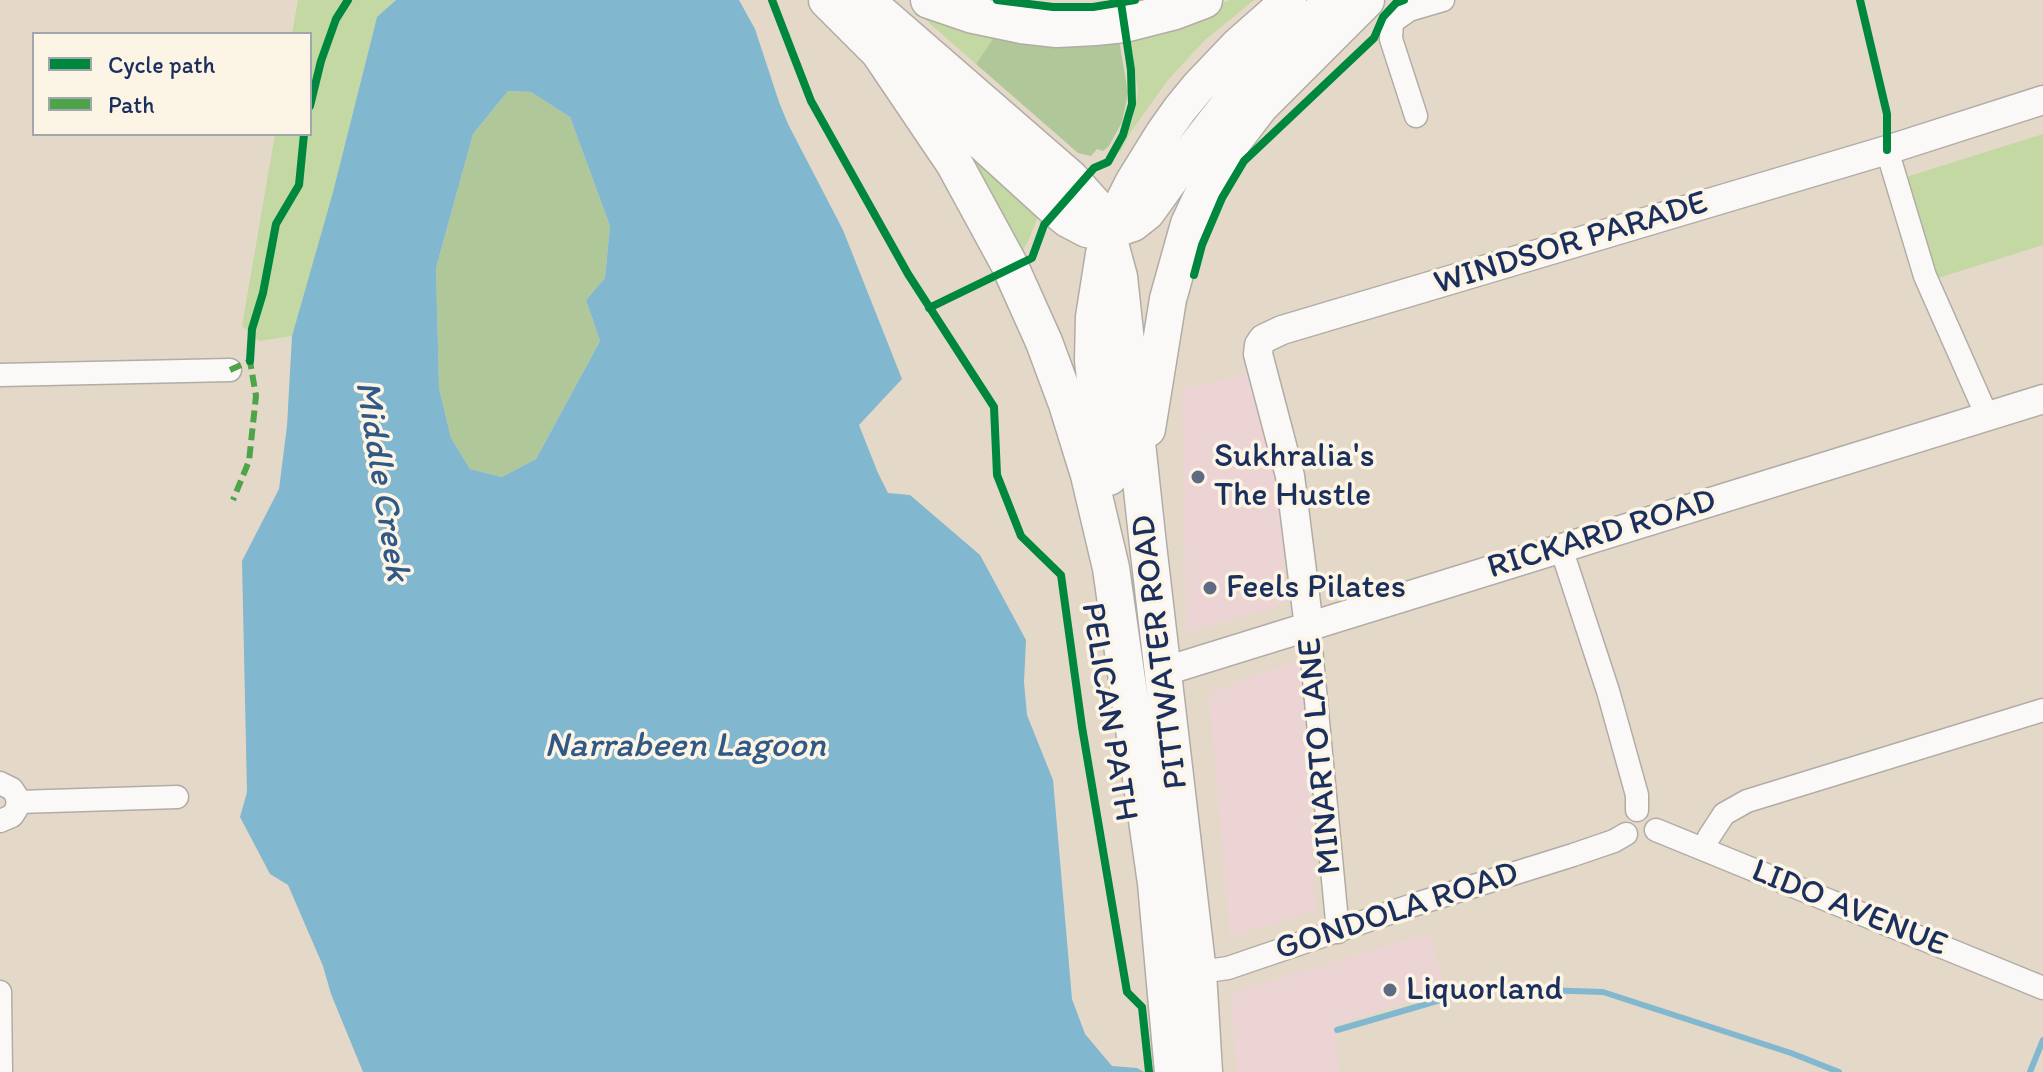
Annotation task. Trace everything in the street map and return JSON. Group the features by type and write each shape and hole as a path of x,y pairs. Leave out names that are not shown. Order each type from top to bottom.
{"highway":[{"name":"PITTWATER ROAD","path":"827,0 879,52 1057,210 1078,225 1107,233"},
{"name":"PITTWATER ROAD","path":"865,0 1070,178 1096,207 1107,233 1119,277 1162,672 1182,975 1173,1072"},
{"path":"929,0 973,15 1057,29 1124,24 1204,0"},
{"path":"1140,472 1168,299 1189,224 1204,190 1234,140 1260,106 1366,0"},
{"name":"PITTWATER ROAD","path":"879,52 954,163 986,219 1031,314 1058,379 1082,450 1111,568 1156,883 1182,975 1204,1072"},
{"path":"1107,233 1094,317 1093,360 1115,508 1111,568"}],"main road":[{"path":"1107,233 1132,183 1180,109 1238,45 1289,0"},
{"path":"1107,233 1133,224 1147,213 1233,98 1279,48 1333,0"}],"street":[{"path":"1416,116 1391,39 1392,22 1409,10 1443,0"},
{"name":"WINDSOR PARADE","path":"1259,345 1270,334 1282,330 1887,150 2043,100"},
{"path":"1887,150 1925,276 1987,416"},
{"name":"MINARTO LANE","path":"1259,345 1258,354 1290,476 1309,627 1338,932"},
{"path":"0,375 230,370"},
{"name":"RICKARD ROAD","path":"1162,672 2043,399"},
{"path":"1561,548 1608,691 1637,795 1637,810"},
{"path":"1704,849 1724,814 1747,801 2043,710"},
{"path":"0,783 12,789 18,802 12,816 0,821"},
{"path":"18,802 177,797"},
{"path":"1637,810 1647,811 1655,819 1654,835 1645,842 1634,841 1624,829 1625,819 1637,810"},
{"name":"LIDO AVENUE","path":"1656,830 2043,988"},
{"name":"GONDOLA ROAD","path":"1182,975 1228,968 1614,841 1626,834"},
{"path":"0,992 1,1072"}],"shaded area":[{"path":"1247,374 1278,475 1287,603 1186,633 1182,389"},
{"path":"1307,657 1315,911 1230,937 1209,693"},
{"path":"1429,933 1446,989 1336,1024 1339,1072 1237,1072 1231,1001 1237,991"}],"green space":[{"path":"298,0 396,0 377,17 333,192 292,336 259,341 242,326 275,136 312,136 312,32 292,32"},
{"path":"1230,0 1254,0 1205,40 1168,80 1120,152 1117,150 1132,122 1138,91 1130,37"},
{"path":"920,15 998,31 976,64"},
{"path":"998,31 1118,34 1128,93 1122,122 1109,146 1103,151 1097,149 1091,156 1078,153 976,64"},
{"path":"508,91 531,92 570,117 610,226 605,278 586,300 600,341 536,459 502,477 470,469 451,438 439,388 436,268 473,134"},
{"path":"940,118 1038,216 1020,253"},
{"path":"2043,134 2043,245 1935,279 1906,177"}],"water":[{"name":"Narrabeen Lagoon","path":"396,0 739,0 755,29 788,124 843,230 902,379 859,425 878,473 888,493 910,495 980,555 1026,640 1024,682 1027,715 1053,780 1072,999 1085,1034 1112,1066 1137,1068 1144,1072 363,1072 288,885 270,874 240,817 247,792 242,561 279,489 287,426 292,336 333,192 377,17","holes":["508,91 531,92 570,117 610,226 605,278 586,300 600,341 536,459 502,477 470,469 451,438 439,388 436,268 473,134"]}],"waterway":[{"path":"1337,1030 1482,988 1603,992 1791,1053 1839,1072"},
{"path":"2030,1072 2043,1040"}],"marked path":[{"path":"230,370 250,361 256,396 249,461 233,500"}],"cycle path":[{"path":"312,98 336,19 348,0"},
{"name":"PELICAN PATH","path":"772,0 811,101 908,274 994,407 997,475 1021,536 1061,575 1082,727 1127,992 1142,1007 1149,1072"},
{"path":"997,0 1053,7 1093,7 1135,0"},
{"path":"1194,275 1202,245 1222,198 1244,161 1374,38 1383,17 1396,3 1404,0"},
{"path":"1860,0 1887,114 1887,150"},
{"path":"929,308 1032,258 1044,225 1094,168 1108,162 1123,135 1132,104 1131,70 1121,3"},
{"path":"250,361 252,329 263,293 276,224 299,185 304,136"}],"place":[{"name":"Sukhralia's The Hustle","path":"1198,477"},
{"name":"Feels Pilates","path":"1210,588"},
{"name":"Liquorland","path":"1390,990"}],"water label":[{"name":"Middle Creek","path":"381,481"}]}
